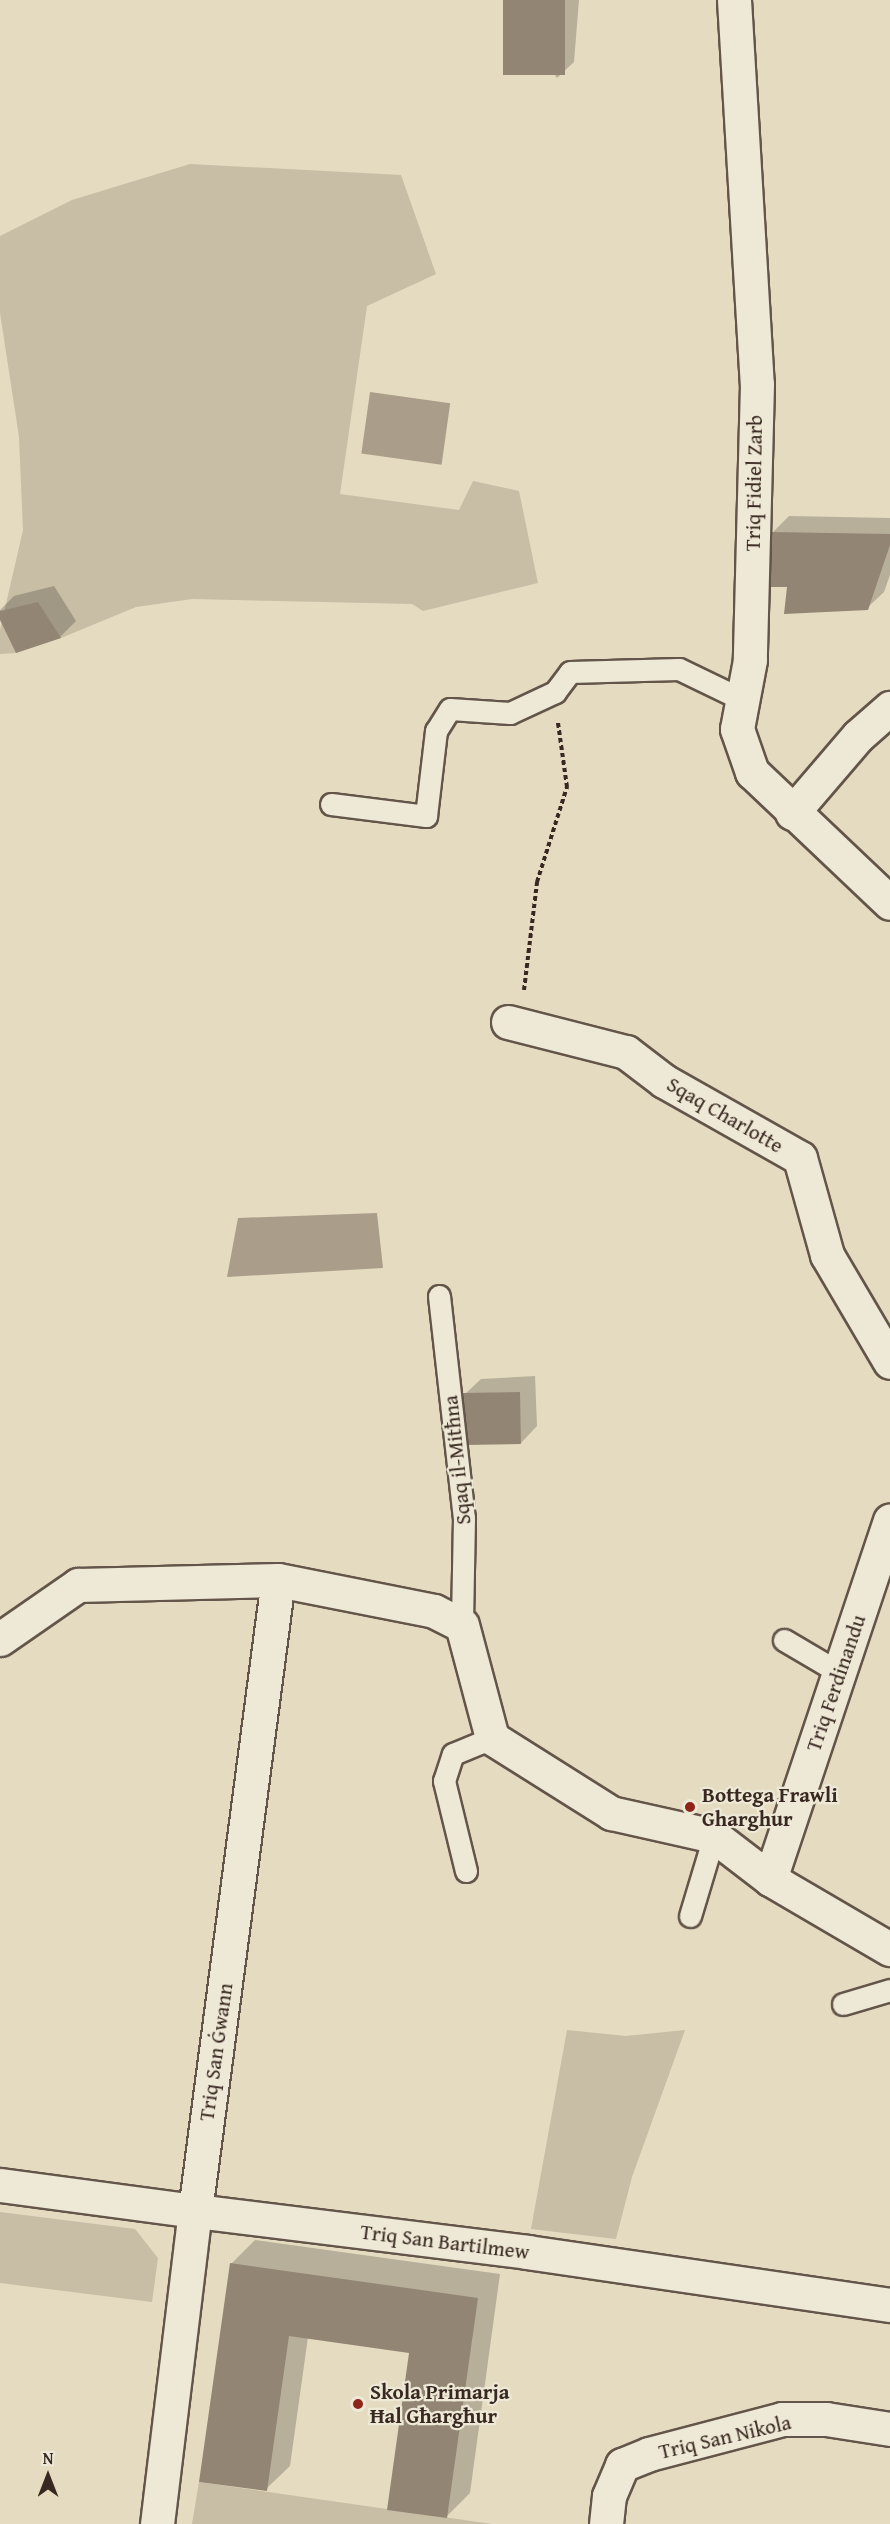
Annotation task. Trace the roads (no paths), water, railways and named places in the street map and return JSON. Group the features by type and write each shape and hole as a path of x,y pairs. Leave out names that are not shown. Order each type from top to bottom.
{"street":[{"name":"Triq Fidiel Zarb","path":"734,0 757,384 750,660 737,729 752,772 792,813 890,903"},
{"path":"792,813 858,736 890,708"},
{"name":"Sqaq Charlotte","path":"508,1022 626,1052 664,1081 800,1158 827,1255 890,1362"},
{"name":"Triq Ferdinandu","path":"770,1879 890,1521"},
{"path":"0,1639 78,1585 278,1580 434,1611 462,1625 492,1738 611,1813 714,1836 770,1879 890,1949"},
{"name":"Triq San Ġwann","path":"157,2524 195,2211 278,1580"},
{"name":"Triq San Bartilmew","path":"0,2185 527,2252 890,2305"},
{"name":"Triq San Nikola","path":"606,2524 609,2496 622,2465 649,2454 782,2419 826,2419 890,2429"}],"lane":[{"path":"331,804 426,816 436,731 450,709 510,713 555,692 570,672 679,669 741,699"},
{"name":"Sqaq il-Mitħna","path":"439,1296 464,1518 462,1625"},
{"path":"784,1640 840,1673"},
{"path":"466,1871 444,1780 453,1754 492,1738"},
{"path":"690,1916 714,1836"},
{"path":"843,2004 890,1990"}],"place":[{"name":"Bottega Frawli Gharghur","path":"690,1807"},
{"name":"Skola Primarja Ħal Għargħur","path":"358,2404"}]}
